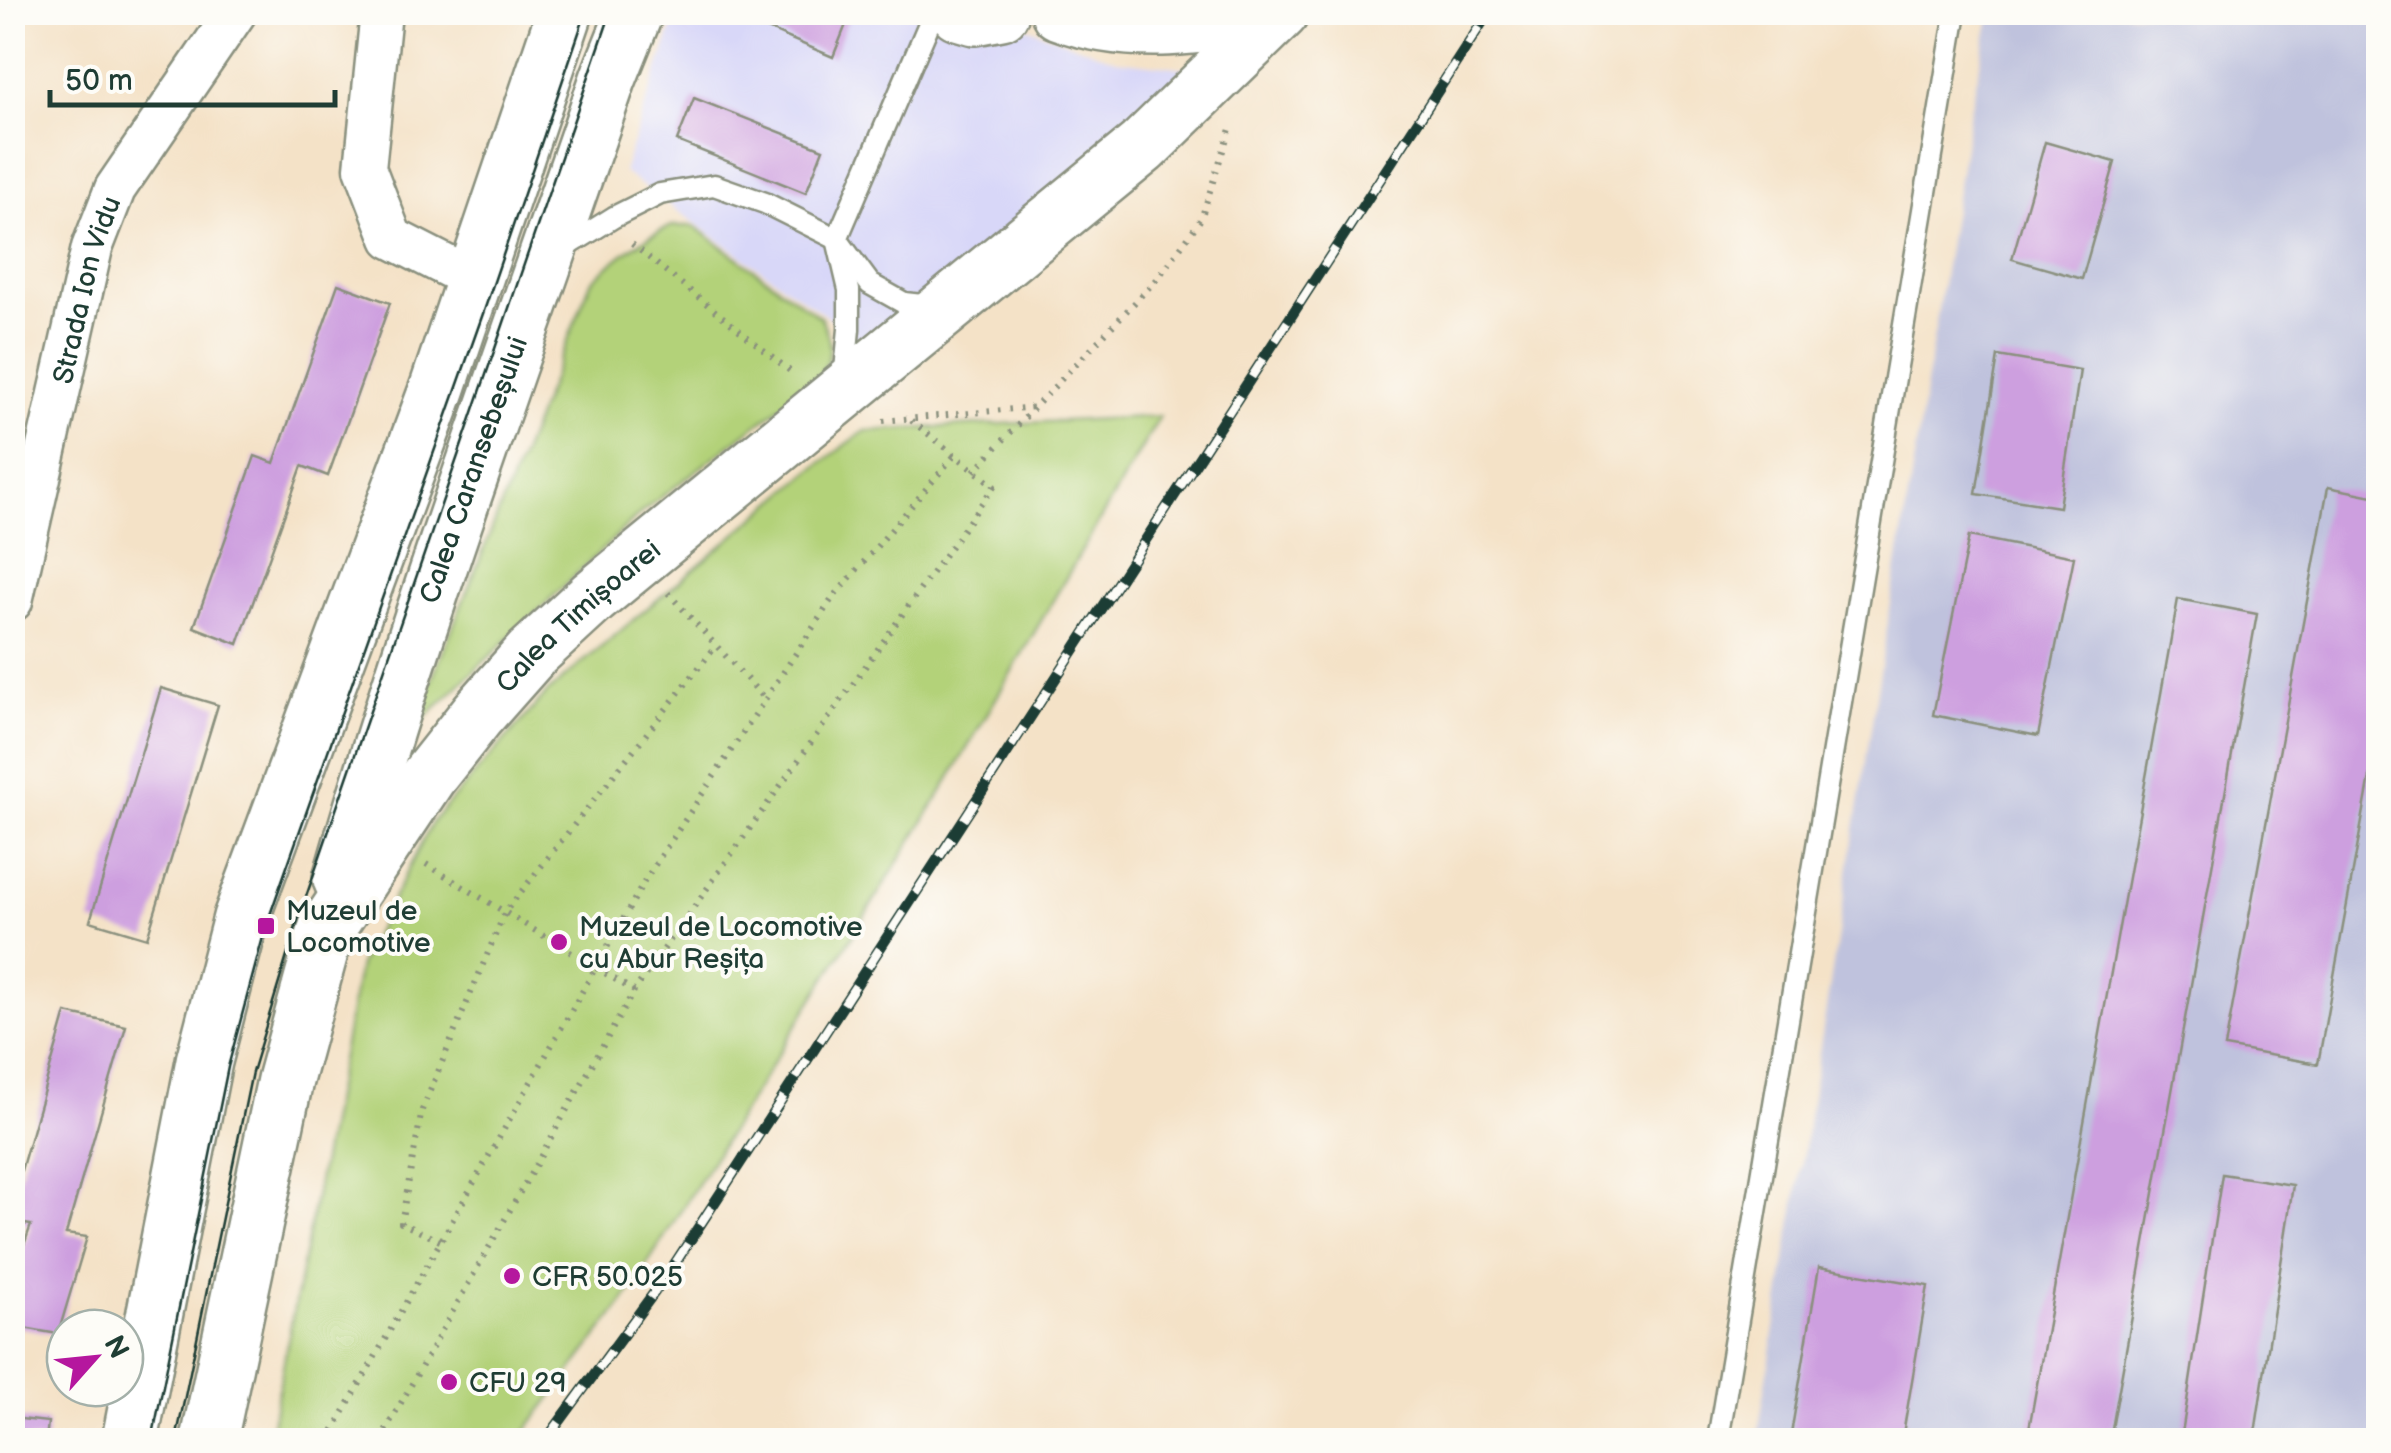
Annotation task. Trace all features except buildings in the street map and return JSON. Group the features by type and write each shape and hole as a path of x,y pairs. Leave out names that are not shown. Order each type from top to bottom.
{"main road":[{"path":"130,1440 204,1060 241,918 437,390 565,12"},
{"name":"Calea Caransebeșului","path":"326,930 390,709 462,492 608,78 635,12"},
{"path":"958,12 974,17 1001,12"},
{"path":"1059,12 1110,26 1166,30 1280,12"},
{"name":"Calea Timișoarei","path":"208,1440 285,1080 326,930 428,777 531,654 593,596 1142,147 1280,12"}],"street":[{"name":"Strada Ion Vidu","path":"12,601 92,248 115,189 236,12"},
{"path":"381,12 365,168 392,238 474,280"}],"lane":[{"path":"837,398 850,329 848,290 836,240 934,12"},
{"path":"1718,1440 1956,12"},
{"path":"546,259 660,194 714,186 764,203 836,240 870,284 904,304 946,308"}],"path":[{"path":"974,471 1160,278 1201,219 1235,118"},
{"path":"632,244 837,398"},
{"path":"380,1440 634,991 994,486 909,419"},
{"path":"328,1440 647,877 832,599 955,454"},
{"path":"660,585 766,700"},
{"path":"440,1241 401,1223 422,1110 505,912 716,646"},
{"path":"416,858 634,991"}],"shaded area":[{"path":"677,13 946,13 1010,21 1116,60 1201,70 867,345 623,172"},
{"path":"1991,13 2378,13 2378,1440 1757,1440 1970,110"}],"green space":[{"path":"672,226 694,226 821,318 830,348 827,363 818,378 642,512 411,731 591,282 629,250"},
{"path":"1160,416 940,795 625,1300 519,1440 269,1440 359,965 433,821 549,691 813,469 865,431"}],"tram line":[{"path":"152,1440 228,1067 266,926 586,12"},
{"path":"176,1440 252,1072 297,923 611,12"}],"railway":[{"path":"546,1440 670,1271 1489,12"}],"place":[{"name":"Muzeul de Locomotive","path":"266,926"},
{"name":"Muzeul de Locomotive cu Abur Reșița","path":"559,942"},
{"name":"CFR 50.025","path":"512,1276"},
{"name":"CFU 29","path":"449,1382"}]}
